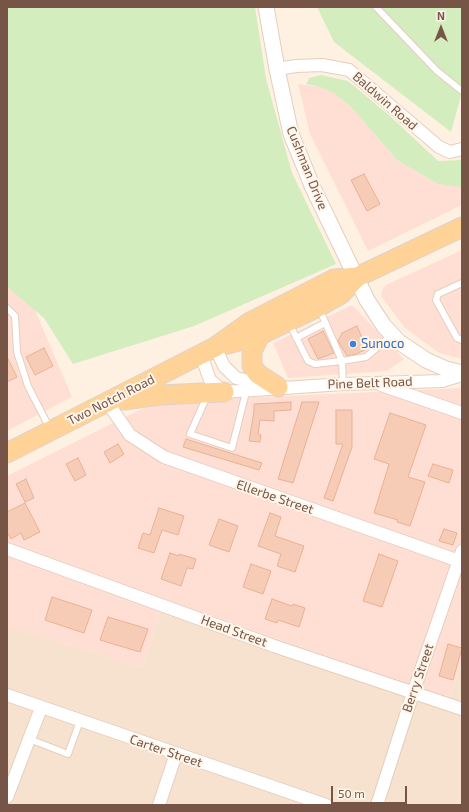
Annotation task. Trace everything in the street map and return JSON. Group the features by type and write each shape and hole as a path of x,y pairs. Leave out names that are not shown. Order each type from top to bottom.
{"main road":[{"name":"Two Notch Road","path":"7,453 208,351 250,322 334,279 357,277 462,227"},
{"name":"Two Notch Road","path":"208,351 260,335 292,330 322,315 357,277"},
{"path":"260,335 252,351 252,366 258,374 278,387"},
{"path":"107,402 160,395 216,393"}],"street":[{"name":"Cushman Drive","path":"266,7 291,134 313,188 370,305 392,336 426,360 462,374"},
{"name":"Baldwin Road","path":"277,69 296,66 322,65 349,70 439,147 450,152 462,149"},
{"name":"Pine Belt Road","path":"208,351 236,378 278,387"},
{"path":"208,351 210,380 216,393"},
{"name":"Pine Belt Road","path":"216,393 246,392 278,387 442,381 462,374"},
{"path":"375,383 462,413"},
{"name":"Ellerbe Street","path":"107,402 130,435 164,457 461,558"},
{"name":"Head Street","path":"7,549 274,646 462,709"},
{"name":"Berry Street","path":"377,805 413,693 461,558"},
{"name":"Carter Street","path":"7,696 326,805"},
{"path":"7,797 41,708"},
{"path":"159,805 176,754"}],"lane":[{"path":"376,7 437,71 462,91"},
{"path":"462,283 438,294 436,300 457,338 462,340"},
{"path":"7,308 15,316 17,352 28,386 51,431"},
{"path":"322,315 342,361 343,384"},
{"path":"292,330 308,361 315,364 366,357 392,336"},
{"path":"216,393 190,434 232,448 246,392"},
{"path":"29,739 68,754 80,721"}],"shaded area":[{"path":"298,84 320,87 335,94 350,106 397,160 438,184 462,187 462,205 368,251 310,134"},
{"path":"462,250 462,359 439,353 405,328 381,296 382,290 386,285"},
{"path":"7,287 35,310 72,397 7,431"},
{"path":"352,305 404,359 387,371 288,378 273,343"},
{"path":"462,388 462,662 449,700 164,599 143,668 7,626 7,476 141,409 159,404 194,400"},
{"path":"164,599 449,700 462,662 462,805 7,805 7,626 143,668"}],"green space":[{"path":"7,7 255,7 266,79 292,173 336,264 194,326 73,364 44,318 7,287"},
{"path":"317,7 462,7 462,92 451,132 334,42"},
{"path":"321,75 348,81 390,116 438,161 462,160 462,187 438,184 397,160 350,106 335,94 320,87 306,84 309,78"}],"building":[{"path":"364,174 380,204 367,211 351,180"},
{"name":"Sunoco","path":"357,326 367,349 347,356 338,341 342,333"},
{"name":"Sunoco","path":"323,331 334,353 318,359 308,339"},
{"path":"44,348 53,366 35,375 26,357"},
{"path":"7,357 17,377 7,382"},
{"path":"291,402 291,410 274,411 274,421 260,420 258,434 261,435 260,442 249,441 254,404"},
{"path":"302,402 319,402 293,483 278,479"},
{"path":"336,410 352,410 352,447 333,501 324,498 343,444 336,444"},
{"path":"390,413 426,425 408,477 425,482 410,526 397,522 398,520 374,513 389,464 374,459"},
{"path":"186,439 262,463 259,470 183,447"},
{"path":"118,444 124,454 110,463 104,452"},
{"path":"78,458 86,475 75,481 66,464"},
{"path":"433,464 453,470 449,483 428,476"},
{"path":"26,479 34,498 25,502 16,484"},
{"path":"25,503 40,532 24,540 21,533 11,539 7,532 7,512"},
{"path":"159,508 184,516 178,535 162,530 154,553 138,548 143,533 150,535"},
{"path":"270,513 281,517 275,536 304,546 295,572 277,566 281,554 258,546"},
{"path":"219,519 238,526 229,552 209,545"},
{"path":"444,529 457,533 453,545 439,541"},
{"path":"170,553 196,559 193,569 187,568 181,586 161,579"},
{"path":"379,554 398,561 382,607 363,601"},
{"path":"251,564 271,571 263,594 243,587"},
{"path":"52,597 92,610 84,633 45,620"},
{"path":"272,599 292,606 293,604 305,608 299,627 278,620 277,623 265,619"},
{"path":"108,617 148,629 140,652 100,640"},
{"path":"448,644 462,648 453,680 439,676"}],"place":[{"name":"Sunoco","path":"353,344"}]}
